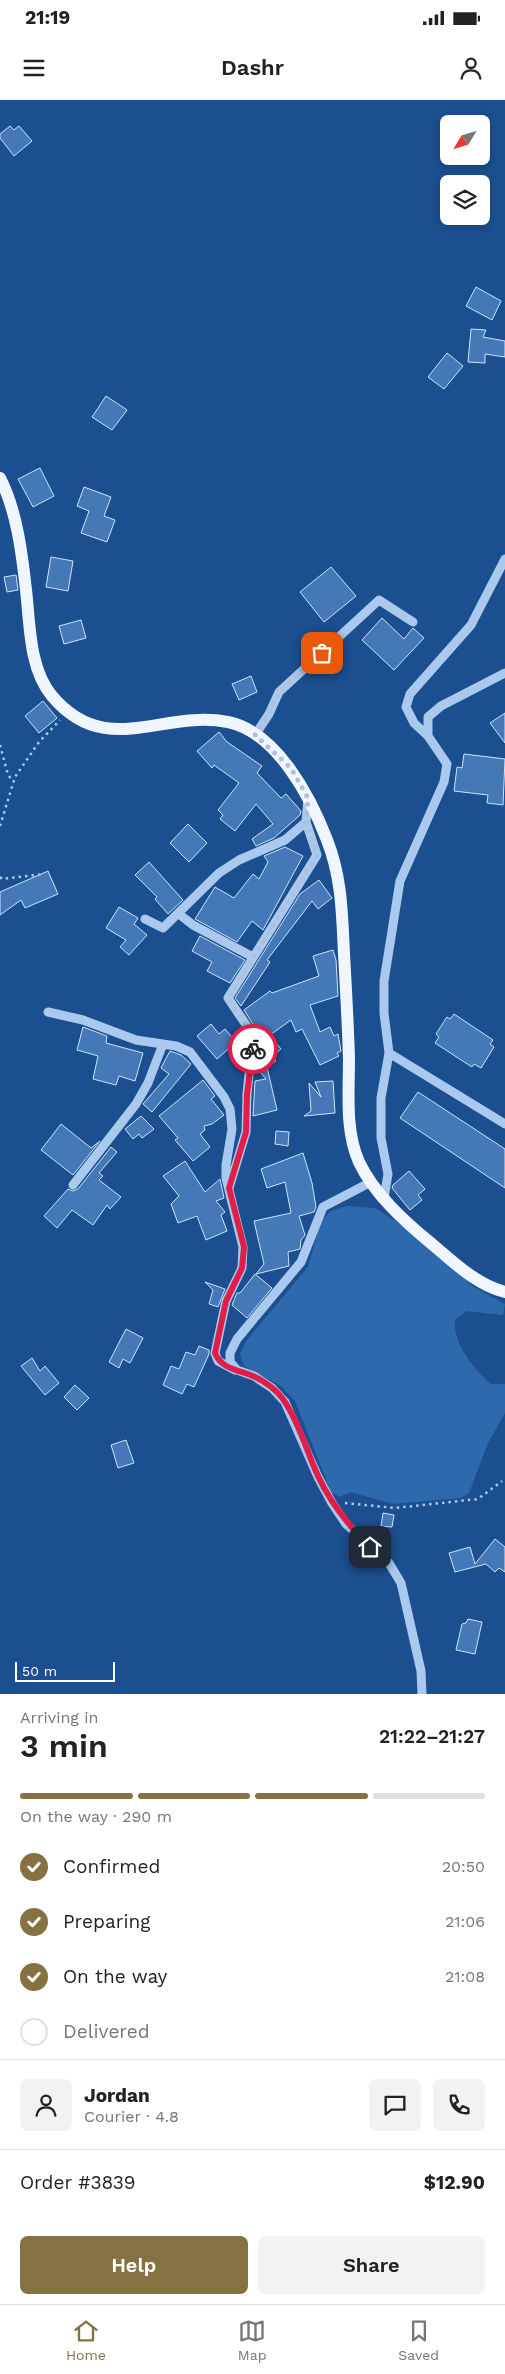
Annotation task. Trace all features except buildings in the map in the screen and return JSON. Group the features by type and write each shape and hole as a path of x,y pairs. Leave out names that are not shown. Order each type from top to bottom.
{"main road":[{"path":"0,478 16,529 26,587 30,637 39,673 50,695 74,717 99,729 129,729 204,719 231,722 255,735 291,768 308,798 327,839 340,878 352,1142 359,1163 384,1198 421,1235 465,1272 505,1292"}],"street":[{"path":"384,1198 388,1174 381,1138 381,1098 389,1053 384,1013 384,981 400,881 444,782 447,764 428,736 414,724 406,708 410,694 471,625 505,559"},
{"path":"255,735 269,714 279,692 379,600 413,622"},
{"path":"428,736 428,718 441,706 505,673"},
{"path":"229,1188 246,1132 247,1094 253,1035 228,998 317,855 306,822 308,798"},
{"path":"145,920 163,928 220,873 239,860 285,840 306,822"},
{"path":"179,914 193,926 253,957"},
{"path":"48,1012 83,1020 136,1040 163,1044 190,1052 213,1079 230,1109 232,1129 226,1165 229,1188 244,1247 242,1268 226,1301 215,1353 222,1364 254,1376 272,1388 285,1402 318,1477 346,1524 389,1563 401,1583 421,1671 422,1694"},
{"path":"73,1185 136,1104 148,1083 163,1044"},
{"path":"389,1053 505,1124"},
{"path":"237,1370 230,1362 230,1353 237,1339 301,1262 323,1207 371,1182"}],"path":[{"path":"0,826 14,782 40,742 68,711"},
{"path":"0,745 8,775 14,782"},
{"path":"0,877 2,879 44,874"},
{"path":"331,1500 394,1508 478,1499 502,1480"}],"shaded area":[{"path":"346,1206 375,1208 397,1222 474,1287 505,1304 503,1315 467,1311 455,1320 457,1338 472,1364 491,1384 505,1384 505,1413 488,1443 469,1493 461,1498 393,1504 350,1492 340,1497 331,1492 295,1401 281,1386 244,1366 240,1354 247,1340 308,1267 321,1221 331,1211"}],"way so far":[{"path":"253,1049 253,1035 249,1026 228,998 317,855 306,822 308,798 291,768 261,738 255,735 269,714 279,692 322,653"}],"route":[{"path":"253,1049 247,1094 246,1132 229,1188 244,1247 242,1268 226,1301 215,1353 218,1361 222,1364 254,1376 272,1388 285,1402 296,1423 318,1477 332,1503 346,1524 370,1547"}]}
